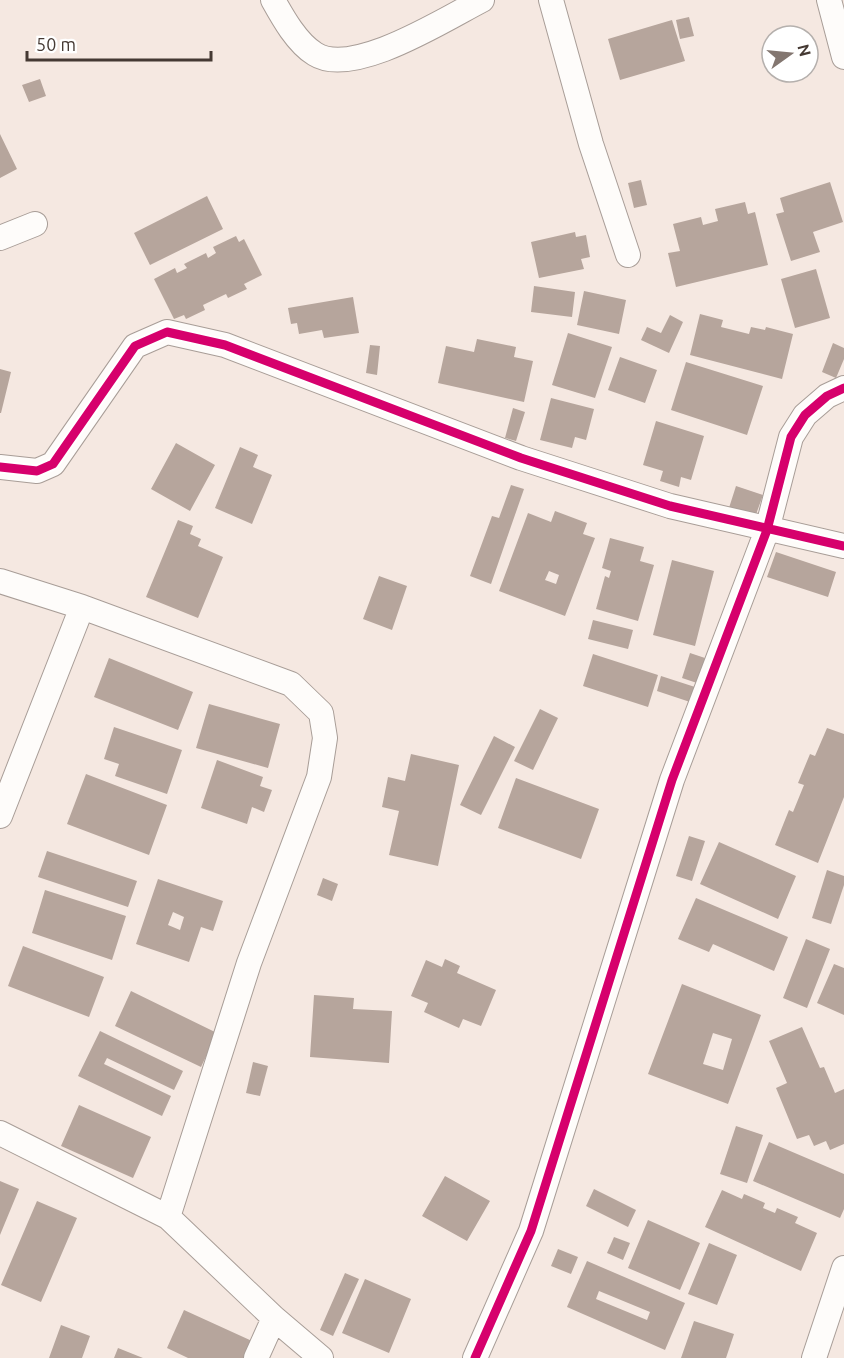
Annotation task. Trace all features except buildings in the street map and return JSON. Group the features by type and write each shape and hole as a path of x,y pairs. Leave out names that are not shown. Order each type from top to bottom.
{"street":[{"path":"273,0 296,34 315,54 333,61 354,60 379,52 482,0"},
{"path":"551,0 591,144 628,255"},
{"path":"829,0 844,57"},
{"path":"0,238 35,224"},
{"path":"0,467 37,471 53,464 135,346 167,332 225,345 521,458 670,506 844,546"},
{"path":"475,1358 531,1231 672,780 767,530 791,437 805,415 827,396 844,388"},
{"path":"0,580 82,607 291,684 321,713 326,738 319,777 249,963 168,1217"},
{"path":"0,816 82,607"},
{"path":"0,1133 168,1217 274,1318 321,1358"},
{"path":"814,1358 844,1268"},
{"path":"256,1358 274,1318"}],"cycle path":[{"path":"0,467 37,471 53,464 135,346 167,332 225,345 521,458 670,506 844,546"},
{"path":"475,1358 531,1231 672,780 767,530 791,437 805,415 827,396 844,388"}]}
